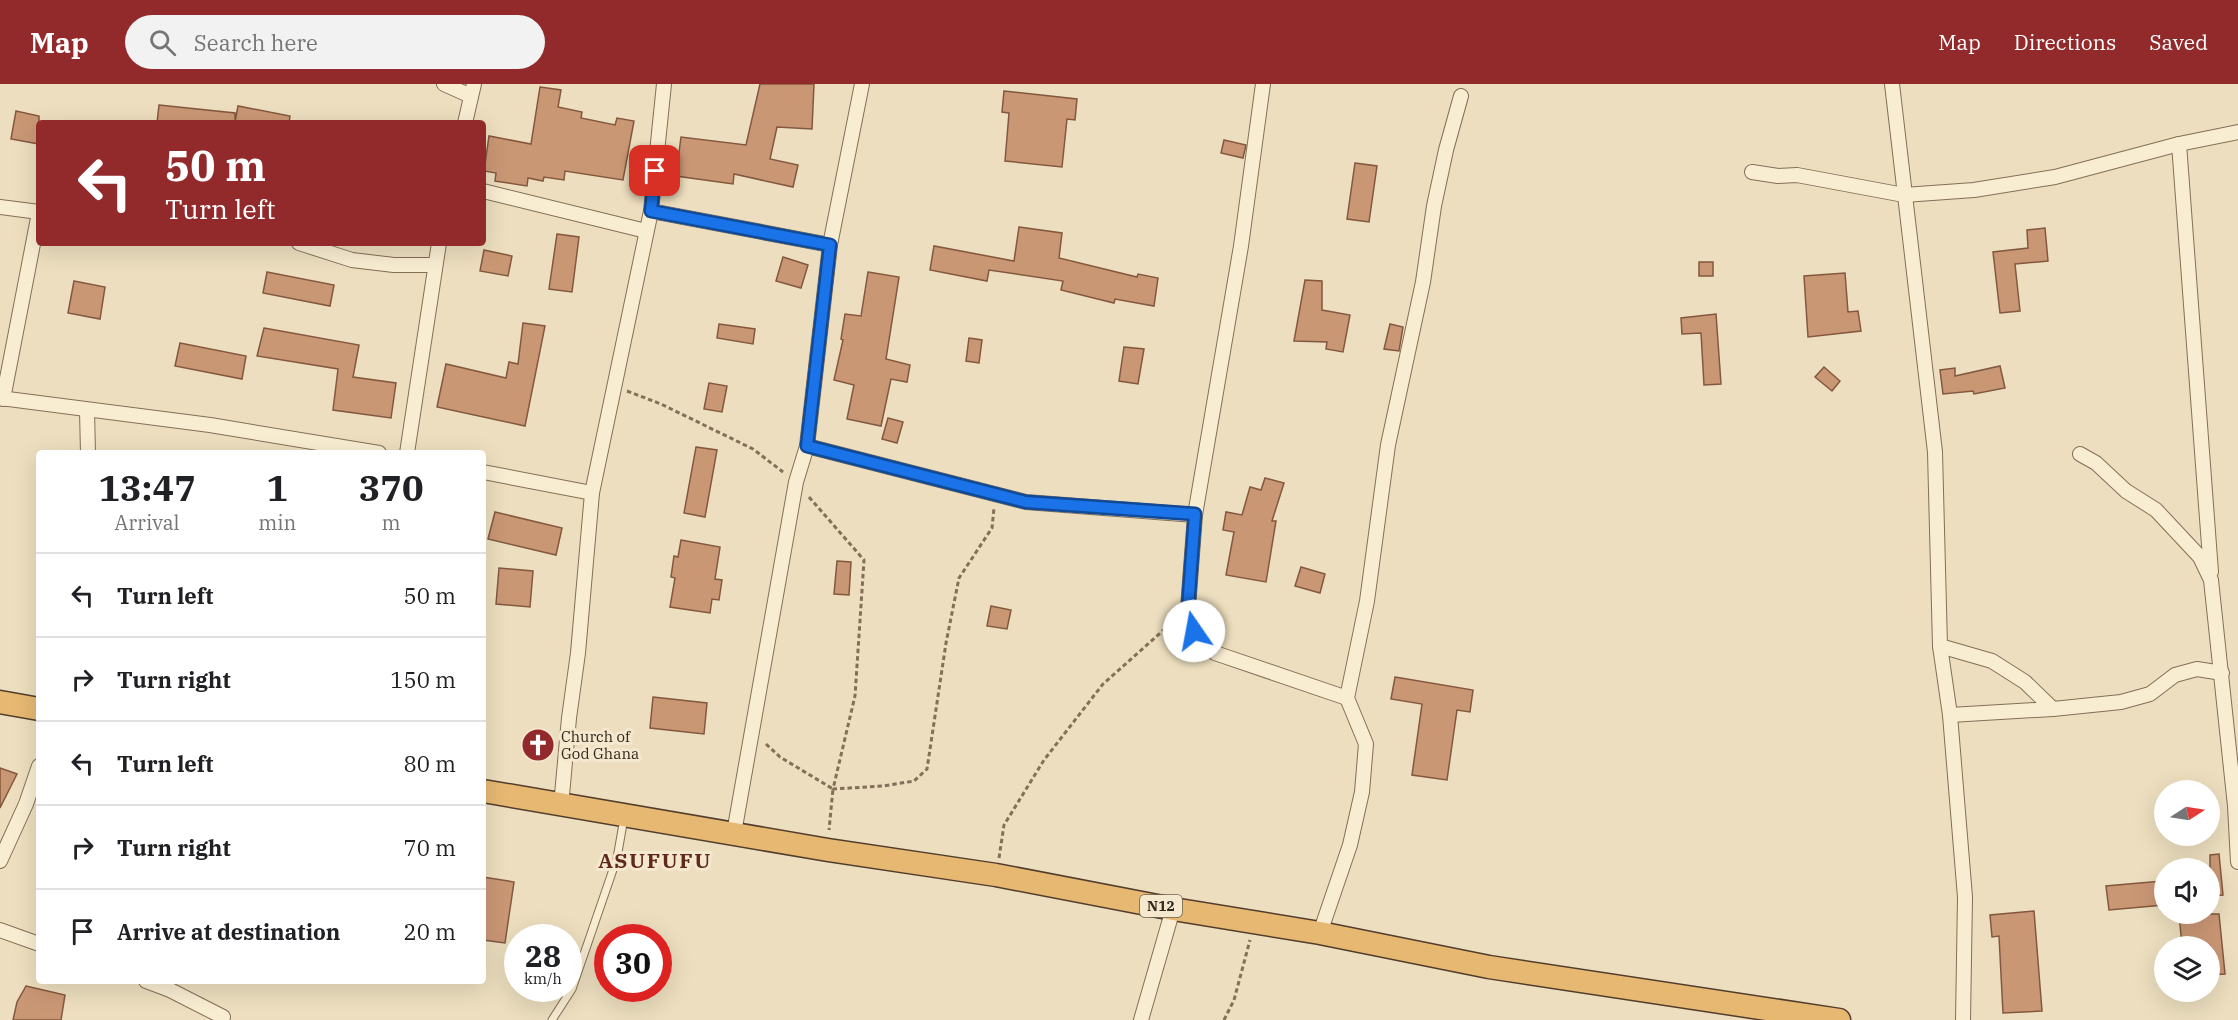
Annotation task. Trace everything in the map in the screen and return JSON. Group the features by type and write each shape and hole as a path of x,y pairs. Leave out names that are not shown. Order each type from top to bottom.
{"highway":[{"path":"0,702 36,708"},
{"name":"N12","path":"486,792 828,850 996,875 1173,909 1320,933 1489,967 1627,986 1739,1006 1839,1020"}],"street":[{"path":"444,84 473,90 466,120"},
{"path":"561,806 578,653 592,493 651,211 664,84"},
{"path":"734,833 796,482 807,446 830,245 862,84"},
{"path":"1263,84 1241,246 1195,514 1188,608 1194,631 1215,653 1347,698"},
{"path":"1892,84 1935,452 1940,646 1950,715 1965,897 1963,1020"},
{"path":"1320,933 1350,845 1362,792 1366,744 1347,698 1367,601 1388,445 1423,282 1434,206 1461,96"},
{"path":"1752,172 1778,176 1797,175 1904,195 1974,190 2055,177 2179,144 2238,132"},
{"path":"2179,144 2211,580 2222,673 2238,862"},
{"path":"486,192 646,231"},
{"path":"0,207 36,212"},
{"path":"651,211 830,245"},
{"path":"36,227 1,398 87,411 210,425 361,450"},
{"path":"308,246 352,260 394,265 435,265"},
{"path":"407,450 438,246"},
{"path":"87,411 88,450"},
{"path":"807,446 1026,502 1195,514"},
{"path":"2080,454 2096,463 2126,491 2156,510 2200,556 2211,580"},
{"path":"486,473 592,493"},
{"path":"1940,646 1992,661 2025,682 2053,709"},
{"path":"1950,715 2053,709 2121,702 2150,694 2175,675 2197,669 2222,673"},
{"path":"0,861 26,804 36,775"},
{"path":"1141,1020 1173,909"},
{"path":"0,930 36,943"},
{"path":"154,984 223,1017"}],"lane":[{"path":"552,1020 572,989 617,858 625,815"}],"path":[{"path":"616,386 661,404 753,448 796,482 864,560 855,696 832,789 828,850"},
{"path":"753,732 780,757 832,789 883,786 914,781 927,769 944,654 959,578 992,528 994,506"},
{"path":"996,875 1004,825 1044,760 1103,684 1188,608"},
{"path":"1224,1020 1234,1000 1255,921"}],"building":[{"path":"760,84 814,84 812,129 777,127 770,159 798,165 793,187 734,174 733,184 676,176 681,137 746,145"},
{"path":"540,87 561,90 558,107 582,112 581,118 615,125 617,118 634,121 623,180 565,171 564,180 544,177 543,181 528,178 527,186 495,181 496,173 486,171 489,136 531,144"},
{"path":"1004,91 1077,99 1075,120 1067,119 1062,167 1005,161 1009,113 1002,112"},
{"path":"159,105 235,113 235,120 157,120"},
{"path":"238,106 290,116 289,120 235,120"},
{"path":"16,111 39,116 39,120 36,120 36,143 11,139"},
{"path":"1224,140 1246,145 1243,158 1221,153"},
{"path":"1355,163 1377,166 1369,222 1347,219"},
{"path":"1019,227 1062,233 1059,258 1137,277 1138,274 1158,278 1154,306 1115,299 1114,303 1061,290 1063,281 989,270 987,281 930,270 934,246 1014,261"},
{"path":"2045,228 2048,261 2015,264 2020,311 2000,313 1993,252 2028,248 2027,230"},
{"path":"557,234 579,237 572,292 549,289"},
{"path":"484,250 512,256 508,276 480,271"},
{"path":"783,257 808,265 801,288 776,281"},
{"path":"1699,262 1713,262 1713,276 1699,276"},
{"path":"267,272 334,285 330,306 263,293"},
{"path":"868,272 899,277 886,359 910,365 907,382 891,379 881,426 847,419 854,385 834,380 843,340 841,339 845,314 861,316"},
{"path":"1845,273 1848,312 1858,311 1861,331 1808,337 1804,276"},
{"path":"1305,280 1322,281 1322,310 1350,315 1343,352 1326,349 1327,342 1294,341"},
{"path":"74,281 105,287 100,319 68,313"},
{"path":"1716,314 1721,384 1704,385 1701,333 1682,334 1681,318"},
{"path":"523,323 545,326 525,426 437,407 446,364 506,378 509,362 518,364"},
{"path":"719,324 755,329 753,344 717,338"},
{"path":"1390,324 1403,327 1399,351 1384,349"},
{"path":"264,328 359,345 353,377 396,383 391,418 333,410 338,369 257,356"},
{"path":"969,338 982,340 979,363 966,361"},
{"path":"180,343 246,356 242,379 175,366"},
{"path":"1124,347 1144,349 1138,384 1119,381"},
{"path":"2000,366 2005,388 1974,394 1973,391 1943,394 1940,370 1955,368 1955,376"},
{"path":"1824,367 1840,381 1832,391 1815,377"},
{"path":"709,383 727,386 722,412 704,409"},
{"path":"888,418 903,422 897,443 882,439"},
{"path":"696,447 717,450 705,517 684,513"},
{"path":"1265,478 1284,483 1272,521 1276,521 1266,582 1226,575 1234,532 1223,530 1226,512 1242,515 1250,487 1261,490"},
{"path":"495,512 562,528 556,555 488,539"},
{"path":"681,540 720,547 715,579 722,580 719,600 712,599 710,613 670,607 675,578 671,577 674,556 678,557"},
{"path":"837,561 851,562 849,595 834,594"},
{"path":"1301,567 1325,574 1320,593 1295,586"},
{"path":"499,568 533,571 530,607 496,604"},
{"path":"991,606 1011,610 1007,629 987,626"},
{"path":"1395,677 1473,690 1470,712 1457,710 1447,780 1412,775 1422,704 1391,699"},
{"path":"653,697 707,703 704,734 650,728"},
{"path":"0,768 17,774 0,808"},
{"path":"2219,854 2219,858 2210,858 2210,855"},
{"path":"2220,864 2223,895 2220,895"},
{"path":"486,877 514,882 508,924 504,924 504,943 486,940"},
{"path":"2154,882 2154,906 2109,910 2106,886"},
{"path":"2034,911 2042,1011 2003,1013 1999,936 1992,937 1990,915"},
{"path":"2180,924 2220,924 2225,974 2220,974 2220,936 2181,936"},
{"path":"26,986 65,995 61,1020 13,1020 17,1002"}],"place":[{"name":"Church of God Ghana","path":"538,745"}],"district":[{"name":"ASUFUFU","path":"655,860"}],"route":[{"path":"655,171 651,211 830,245 807,446 1026,502 1195,514 1188,608 1194,631"}]}
